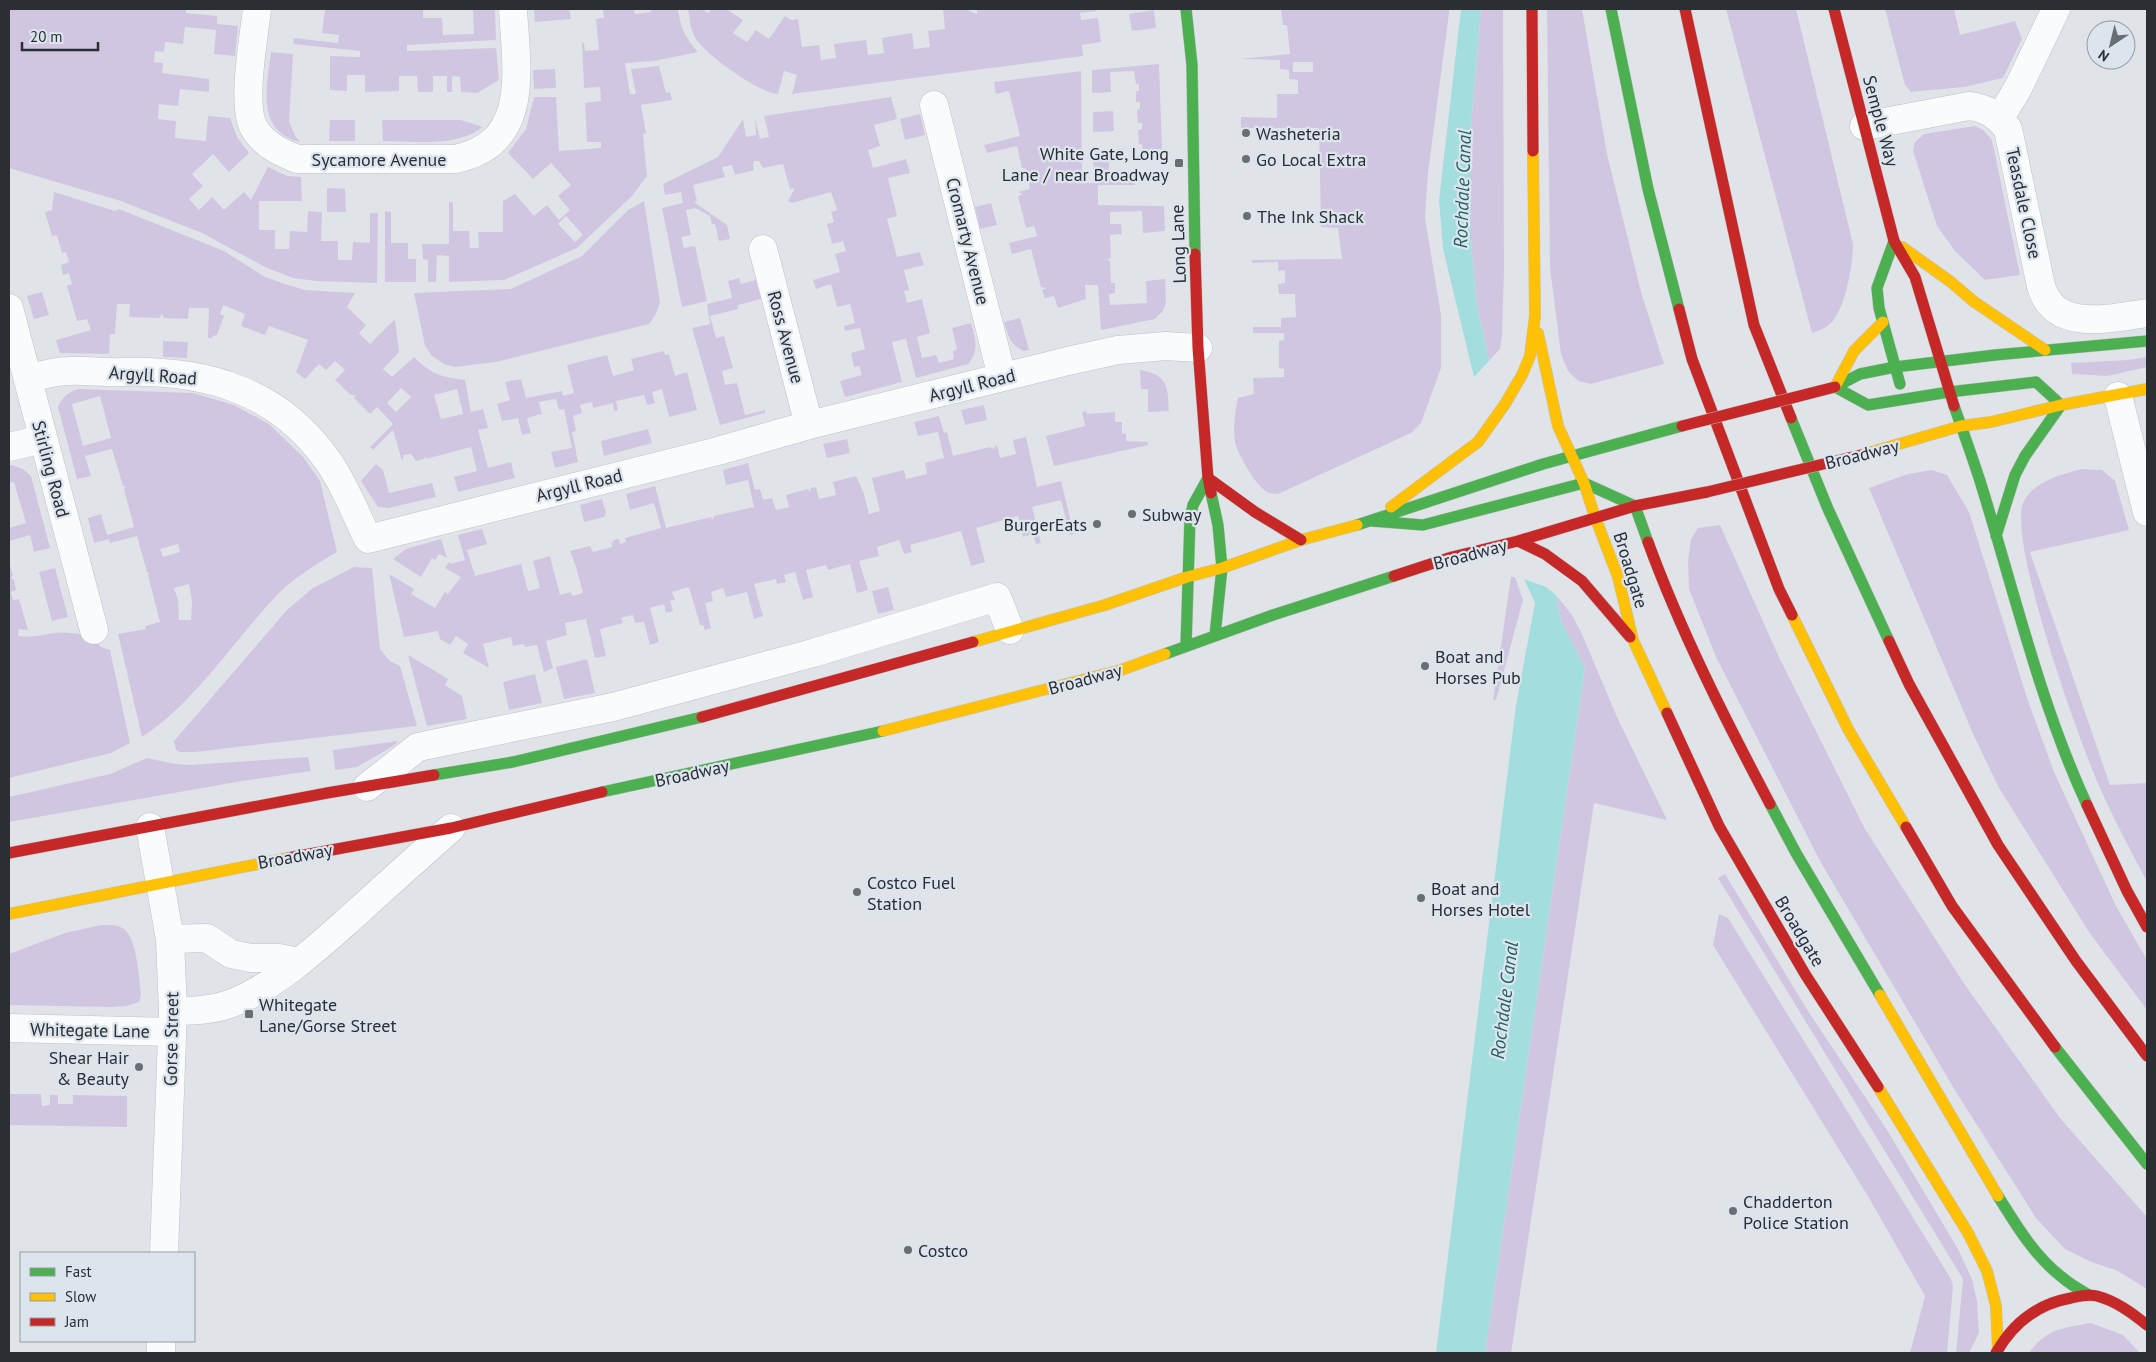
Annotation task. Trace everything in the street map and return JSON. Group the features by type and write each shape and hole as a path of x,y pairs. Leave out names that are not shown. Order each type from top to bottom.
{"main road":[{"name":"Long Lane","path":"1186,9 1192,65 1192,159 1198,348 1208,478 1218,525 1222,568 1215,635"},
{"path":"1372,522 1478,442 1505,404 1522,375 1530,356 1535,316 1532,9"},
{"path":"1611,9 1648,189 1692,359 1779,589 1848,730 1952,906 2037,1024 2147,1164"},
{"path":"1685,9 1754,325 1828,509 1909,684 1998,845 2076,961 2147,1056"},
{"name":"Semple Way","path":"1834,9 1894,241 1915,277 1948,392 1980,481 2015,606 2039,681 2080,790 2127,891 2147,927"},
{"path":"1904,399 1883,322 1877,288 1894,241 1973,300 2045,350"},
{"name":"Broadgate","path":"1535,316 1558,426 1584,483 1618,577 1633,640 1719,826 1754,887 1968,1233 1987,1271 1996,1306 1997,1351"},
{"path":"1834,387 1848,356 1860,341 1883,322"},
{"path":"9,853 327,793 512,762 684,721 1105,605 1187,577 1222,568 1301,540 1372,522 1573,456 1834,387 1860,374 1939,362 2147,341"},
{"path":"1834,387 1868,405 1948,392 2036,382 2061,405 2046,430 2025,456 2015,475 1996,536"},
{"name":"Broadway","path":"9,914 160,883 451,828 563,801 915,724 1121,670 1215,635 1452,557 1518,541 1634,506 1707,492 1862,454 1961,426 2147,389"},
{"path":"1186,646 1190,518 1193,505 1208,478 1255,512 1301,540"},
{"path":"1372,522 1423,525 1584,483 1634,506"},
{"name":"Broadgate","path":"1634,506 1660,575 1732,732 1796,853 2018,1229 2038,1254 2062,1278 2089,1295 2116,1303 2147,1325"},
{"path":"1518,541 1545,554 1582,580 1633,640"},
{"name":"Broadgate","path":"1997,1351 2014,1326 2032,1310 2046,1303 2089,1295"}],"street":[{"name":"Sycamore Avenue","path":"257,9 249,91 249,113 253,127 261,138 278,152 298,159 454,159 476,153 505,128 514,106 517,88 513,9"},
{"path":"1864,126 1969,106 1983,107 2000,118 2018,88 2056,9"},
{"name":"Cromarty Avenue","path":"934,104 1002,377"},
{"name":"Teasdale Close","path":"2000,118 2008,128 2043,291 2055,308 2072,318 2085,320 2100,320 2147,313"},
{"name":"Ross Avenue","path":"762,248 809,425"},
{"name":"Stirling Road","path":"9,308 94,630"},
{"name":"Argyll Road","path":"28,379 68,371 174,373 217,382 259,398 286,415 324,455 350,498 368,539 718,451 809,425 1118,350 1166,346 1198,348"},
{"path":"2118,396 2136,429 2147,512"},
{"path":"9,447 43,439"},
{"path":"367,787 418,747 613,707 813,653 996,597 1010,630"},
{"path":"878,633 887,666"},
{"name":"Gorse Street","path":"150,827 170,939 173,1022 164,1252"},
{"name":"Whitegate Lane","path":"9,1028 173,1022 194,1012 217,1008 237,1001 299,962 451,828"},
{"path":"170,939 207,938 231,954 251,958 279,958 299,962"}],"shaded area":[{"path":"9,9 186,9 186,13 217,16 217,24 238,26 235,56 214,54 216,30 185,27 183,44 165,42 164,52 155,51 154,62 163,63 162,73 209,79 209,92 180,89 178,106 159,104 158,119 176,121 175,138 206,141 208,116 230,118 237,137 249,153 229,172 213,154 192,174 203,186 189,199 199,210 212,197 224,210 244,192 251,200 268,167 287,176 301,177 302,201 259,201 259,230 275,230 275,249 289,249 290,231 307,232 308,211 322,212 321,241 338,241 338,260 352,260 353,242 370,243 370,213 378,213 377,283 316,281 293,278 267,268 202,233 121,201 9,168"},
{"path":"325,9 423,9 423,18 442,18 443,35 474,34 473,9 495,9 496,40 407,45 407,51 496,48 499,80 477,93 461,92 460,77 452,76 452,92 447,92 447,76 433,76 433,92 418,92 417,76 399,76 399,91 365,92 365,75 347,75 347,91 330,90 330,56 360,57 360,51 293,44 294,38 338,43 339,35 322,33"},
{"path":"534,9 569,9 571,19 535,22"},
{"path":"603,9 634,9 635,14 651,12 650,9 678,9 684,32 698,52 654,61 625,63 630,94 636,94 631,69 659,66 666,93 670,92 672,100 641,105 646,133 643,134 647,176 632,196 577,248 504,280 449,282 449,256 437,255 436,282 428,282 428,260 423,259 422,244 449,244 449,202 453,202 453,231 469,231 470,248 479,248 478,232 503,232 503,201 515,194 534,216 547,205 559,220 570,210 558,196 571,185 551,163 533,179 508,153 526,129 534,97 556,97 559,151 601,148 601,142 587,142 585,103 601,101 600,87 584,88 582,43 584,43 585,51 599,50 596,19 604,18","holes":["566,216 583,235 575,242 558,224"]},
{"path":"688,9 702,9 708,13 712,9 726,9 743,20 733,33 747,42 756,30 769,39 785,16 791,20 798,19 802,47 819,45 821,60 836,58 834,44 866,40 868,55 884,53 882,38 912,33 914,49 930,47 928,31 945,29 943,9 965,9 977,14 977,9 1096,9 1097,11 1080,13 1081,20 1098,18 1101,42 1082,45 1083,56 792,94 797,75 784,71 778,94 769,92 746,80 710,54 694,36"},
{"path":"1281,9 1449,9 1428,173 1425,218 1441,315 1441,368 1421,423 1411,433 1277,494 1269,493 1263,489 1253,478 1236,446 1234,422 1238,398 1254,394 1253,378 1284,377 1284,369 1279,368 1279,341 1284,340 1284,333 1253,333 1253,327 1281,327 1281,318 1296,317 1295,294 1279,294 1278,284 1285,283 1285,270 1278,271 1278,262 1252,263 1252,260 1342,259 1338,228 1321,227 1319,128 1241,128 1241,117 1277,118 1277,94 1298,94 1298,80 1289,79 1289,70 1280,69 1280,60 1240,59 1290,54 1287,25 1283,25","holes":["1293,62 1313,62 1313,72 1293,72"]},
{"path":"1481,9 1503,9 1504,270 1502,334 1500,349 1489,361 1476,300 1471,239 1471,126"},
{"path":"1547,9 1582,9 1607,154 1641,292 1664,364 1591,384 1578,381 1568,371 1561,354 1550,268"},
{"path":"1726,9 1796,9 1853,244 1848,284 1838,314 1829,325 1812,333"},
{"path":"1885,9 1954,9 1960,35 2015,21 2022,39 2003,78 1964,87 1911,92 1905,85"},
{"path":"1154,10 1156,28 1132,31 1129,14"},
{"path":"271,52 293,54 289,121 295,136 300,142 286,136 276,128 270,118 267,106 267,93"},
{"path":"1159,64 1162,149 1143,149 1142,144 1139,144 1138,130 1142,129 1142,123 1138,123 1137,110 1140,109 1140,102 1136,102 1136,91 1139,91 1139,84 1136,84 1134,71 1110,72 1111,92 1092,93 1092,70"},
{"path":"555,69 556,88 534,89 533,70"},
{"path":"1081,71 1082,183 1094,183 1093,152 1115,151 1116,161 1109,162 1109,173 1134,171 1135,185 1098,185 1098,205 1164,206 1165,231 1143,233 1142,211 1110,212 1110,224 1121,224 1122,234 1110,235 1111,258 1107,259 1110,261 1111,283 1115,283 1115,293 1109,294 1110,305 1147,303 1146,281 1165,279 1166,302 1163,311 1155,319 1101,330 1098,285 1085,285 1086,299 1058,308 1054,296 1045,298 1042,290 1046,288 1041,287 1031,249 1012,254 1009,243 1037,236 1034,226 1026,228 1018,196 1023,194 1018,192 1030,189 1025,168 1022,168 1017,146 987,153 984,145 1020,136 1009,91 996,94 994,82"},
{"path":"891,97 897,119 874,125 880,146 868,150 873,168 906,159 910,173 888,178 897,216 887,219 897,257 920,252 924,265 904,270 909,290 904,291 907,303 922,299 930,333 917,337 922,358 936,355 939,363 954,359 953,351 957,349 952,328 971,323 975,339 975,349 972,359 968,364 916,378 906,339 892,342 902,382 845,397 840,381 862,375 859,366 854,367 851,353 865,349 860,328 845,331 844,326 855,323 850,304 837,307 831,284 816,289 813,280 840,272 835,254 846,251 843,241 832,244 827,224 834,222 831,212 837,210 831,192 792,203 788,201 795,188 790,189 783,164 763,168 759,161 754,161 754,170 735,175 732,165 722,167 725,177 693,185 697,201 694,202 727,225 730,239 719,241 715,224 712,224 710,216 695,208 686,210 691,235 681,237 684,248 695,246 707,301 682,307 662,208 683,203 681,192 665,195 663,184 718,157 743,119 746,137 756,135 755,118 760,139 769,137 764,116"},
{"path":"1113,111 1114,131 1093,132 1093,112"},
{"path":"920,114 925,135 905,140 900,119"},
{"path":"330,120 355,120 355,141 329,141"},
{"path":"382,120 461,120 483,127 472,134 448,141 383,141"},
{"path":"1975,126 1983,130 1992,140 2020,275 1985,280 1955,251 1937,226 1913,151 1915,142 1924,134"},
{"path":"327,188 345,189 346,212 327,212"},
{"path":"54,192 115,211 119,209 224,251 265,277 305,290 355,293 347,307 366,325 359,333 370,344 395,319 399,352 383,369 392,377 414,357 437,374 465,380 471,412 483,409 488,428 478,430 488,468 511,462 515,478 458,492 454,477 477,471 471,447 426,459 425,456 424,459 416,461 411,454 404,455 402,461 393,430 373,450 370,447 393,424 377,407 370,414 354,398 356,395 351,395 335,380 345,370 335,361 326,370 319,364 305,379 296,372 308,340 269,326 265,335 241,326 245,314 223,305 220,314 224,316 217,335 208,338 209,308 189,308 188,319 164,318 162,314 159,318 129,317 130,304 117,304 115,334 110,334 109,354 60,353 56,340 91,330 87,319 77,321 67,286 72,284 69,273 63,275 61,265 69,262 66,252 62,253 57,235 52,236 45,212 52,210","holes":["401,388 411,397 396,412 387,403","457,389 463,414 441,419 434,395"]},
{"path":"644,201 660,302 656,314 649,324 496,362 455,367 444,364 432,356 425,346 414,293 511,289 582,256 628,210"},
{"path":"991,203 997,225 980,229 975,207"},
{"path":"385,211 391,212 391,243 408,243 408,259 416,259 416,282 385,282"},
{"path":"739,278 741,284 756,280 761,299 738,305 738,309 710,316 716,338 724,336 733,368 722,371 725,385 737,383 745,415 765,410 765,413 720,425 692,328 710,324 707,304 732,298 728,281"},
{"path":"42,292 49,315 34,319 27,296"},
{"path":"1020,318 1029,350 1024,351 1013,343 1004,322"},
{"path":"163,341 188,342 187,358 163,357"},
{"path":"664,351 665,355 669,354 675,376 687,372 697,410 669,417 662,389 652,392 655,403 647,405 644,395 616,401 618,410 614,411 613,403 593,408 592,402 580,405 582,413 573,416 576,431 572,432 578,462 555,468 551,452 572,448 564,409 559,410 556,399 539,402 542,414 527,418 531,433 522,435 518,418 502,421 497,404 510,400 505,382 521,379 526,398 562,391 563,396 574,393 567,365 607,355 613,376 634,370 631,359"},
{"path":"2147,357 2147,367 2107,376 2072,374 2071,363"},
{"path":"1140,370 1161,378 1167,388 1169,411 1148,412 1148,389 1141,389"},
{"path":"75,390 193,393 234,405 269,424 303,457 320,481 337,552 299,576 278,594 214,670 180,706 142,737 118,634 146,629 145,626 160,622 149,573 147,572 137,536 110,543 109,539 94,543 88,518 101,514 107,535 134,527 124,489 126,487 123,486 112,449 85,456 91,476 77,479 58,407 61,400","holes":["100,396 111,438 83,446 72,404","178,544 180,552 163,557 160,549","189,584 192,601 191,620 179,620 178,600 174,588"]},
{"path":"984,405 987,420 965,425 961,410"},
{"path":"1086,411 1087,414 1115,412 1115,422 1122,422 1122,433 1126,434 1126,441 1148,442 1148,445 1054,466 1046,436 1085,426 1082,412"},
{"path":"939,416 944,433 947,432 953,456 990,447 993,449 997,445 1000,458 1016,454 1013,440 1026,437 1037,487 1061,481 1074,534 1070,535 1061,500 1032,507 1041,543 1036,544 1033,534 1023,537 1018,516 976,528 985,562 971,566 961,531 910,545 912,552 904,554 899,540 877,547 879,556 859,561 868,590 857,593 850,564 828,570 826,565 806,570 813,597 803,600 795,572 784,575 786,582 777,584 776,579 754,584 763,616 754,619 747,592 726,597 723,588 711,592 713,601 705,603 711,628 705,630 703,625 700,625 689,587 672,592 675,600 670,601 673,611 666,613 664,604 650,608 659,642 650,645 644,622 635,623 633,615 621,618 623,623 600,629 606,656 595,658 586,619 565,623 567,635 546,641 553,668 544,672 537,645 525,647 524,644 513,646 511,637 483,644 489,668 463,653 468,644 456,636 450,645 440,639 438,631 404,637 389,574 414,589 411,594 435,608 445,592 448,594 461,577 445,568 449,562 451,564 465,560 458,535 482,529 487,544 467,550 475,576 521,564 528,591 540,588 533,561 550,556 560,595 571,592 572,596 583,593 570,551 590,546 593,552 612,547 611,541 614,544 613,540 619,539 620,544 626,542 625,538 661,528 654,503 630,510 626,494 655,486 666,528 711,517 713,520 714,516 754,507 748,480 726,485 723,470 748,463 755,490 760,489 763,500 772,498 776,510 789,507 786,495 808,489 810,492 811,488 816,487 819,499 836,495 833,482 856,476 864,494 869,514 880,511 872,478 904,470 906,479 927,474 925,463 944,458 938,432 918,436 914,422"},
{"path":"648,429 652,443 604,456 601,441"},
{"path":"847,439 850,453 827,458 823,444"},
{"path":"376,464 383,470 389,493 432,483 436,497 388,508 378,507 361,481"},
{"path":"12,465 23,469 31,476 50,548 34,552 30,535 9,541 9,528 26,523 14,482 9,483 9,466"},
{"path":"2081,469 2102,470 2115,481 2129,530 2030,552 2110,785 2147,783 2147,882 2105,800 2090,765 2048,642 2025,555 2021,522 2024,501 2042,483"},
{"path":"1932,470 1947,475 1969,512 2027,698 2054,772 2116,906 2147,960 2147,1010 2089,932 1999,788 1974,736 1869,488 1908,474"},
{"path":"602,499 606,513 604,517 584,522 580,505"},
{"path":"1720,525 1778,655 1865,829 1963,982 2060,1118 2147,1217 2147,1289 2118,1271 2089,1261 2065,1249 2036,1218 1956,1092 1820,861 1716,657 1689,589 1688,561 1691,539 1698,528"},
{"path":"441,539 447,558 439,554 435,560 432,558 421,577 393,559 406,549"},
{"path":"9,562 13,575 11,578 14,580 16,590 11,592 13,600 19,599 28,630 19,629 18,636 59,633 90,634 101,647 110,650 130,743 111,753 9,778"},
{"path":"354,567 372,568 380,649 390,661 400,666 417,726 195,752 180,752 176,750 174,741 287,610 313,588"},
{"path":"55,568 68,617 52,621 39,572"},
{"path":"1511,577 1515,577 1523,600 1496,700 1493,700"},
{"path":"888,587 894,610 878,614 872,591"},
{"path":"1556,595 1572,615 1582,634 1617,717 1667,820 1594,803 1511,1353 1485,1353 1585,668 1561,621"},
{"path":"408,655 448,679 445,685 462,696 467,719 427,726"},
{"path":"587,659 595,693 564,699 556,667"},
{"path":"535,674 542,703 509,710 503,682"},
{"path":"398,741 395,745 357,767 335,770 333,750"},
{"path":"308,757 311,771 242,781 9,822 9,797 110,774 147,758 190,765"},
{"path":"1725,874 1808,1011 1887,1130 1958,1249 1972,1279 1977,1301 1979,1333 1969,1353 1956,1353 1963,1279 1718,878"},
{"path":"1719,914 1728,918 1951,1279 1953,1287 1947,1353 1910,1353 1925,1296 1869,1198 1713,945"},
{"path":"101,925 119,926 124,929 132,941 141,994 139,1002 127,1006 112,1007 9,1005 9,954 65,933"},
{"path":"9,1094 41,1094 42,1106 50,1105 50,1095 58,1095 58,1104 73,1104 73,1095 127,1096 127,1127 9,1125"},
{"path":"2091,1323 2123,1335 2140,1353 2029,1353 2035,1345 2049,1334 2064,1328"}],"water":[{"name":"Rochdale Canal","path":"1461,9 1481,9 1471,126 1471,239 1476,300 1489,361 1474,377 1443,249 1439,200"},
{"name":"Rochdale Canal","path":"1524,579 1546,587 1556,595 1561,621 1585,668 1485,1353 1436,1353 1516,705 1535,603"}],"traffic: fast":[{"path":"1186,9 1192,65 1195,254"},
{"path":"1611,9 1648,189 1679,309"},
{"path":"1894,241 1877,288 1879,308 1900,384"},
{"path":"1835,387 1860,374 1895,367 1995,355 2147,341"},
{"path":"1835,387 1868,405 1949,392 2036,382 2061,405"},
{"path":"1996,536 2015,475 2025,456 2061,405"},
{"path":"1954,406 1980,481 2041,686 2070,766 2087,805"},
{"path":"1791,418 1828,509 1889,641"},
{"path":"1357,525 1543,464 1682,426"},
{"path":"1186,646 1190,518 1193,505 1208,478"},
{"path":"1372,521 1423,525 1584,483 1635,506 1648,542"},
{"path":"1211,493 1218,525 1222,568 1215,635"},
{"path":"1165,654 1273,615 1394,576"},
{"path":"434,775 513,762 702,717"},
{"path":"602,792 883,731"},
{"path":"1770,804 1796,853 1880,995"},
{"path":"2055,1047 2147,1164"},
{"path":"1998,1196 2027,1240 2053,1270 2066,1281 2089,1295"}],"traffic: slow":[{"path":"1391,507 1478,442 1505,404 1522,375 1530,356 1535,316 1533,151"},
{"path":"1902,247 1951,282 1973,301 2045,350"},
{"path":"1835,387 1854,351 1883,322"},
{"path":"1538,333 1558,426 1584,483 1595,517"},
{"path":"1861,455 1961,426 1991,422 2061,405 2147,389"},
{"path":"1595,517 1618,577 1633,640 1667,713"},
{"path":"973,642 1105,605 1187,577 1222,568 1301,540 1357,525"},
{"path":"1792,615 1848,729 1906,827"},
{"path":"883,731 1121,670 1165,654"},
{"path":"9,914 288,858"},
{"path":"1880,995 1998,1196"},
{"path":"1878,1087 1968,1233 1987,1271 1996,1306 1998,1349"}],"traffic: jam":[{"path":"1532,9 1533,151"},
{"path":"1685,9 1754,325 1791,418"},
{"path":"1834,9 1894,241 1915,277 1954,406"},
{"path":"1195,254 1198,348 1208,478 1211,493"},
{"path":"1679,309 1692,359 1779,589 1792,615"},
{"path":"1682,426 1835,387"},
{"path":"1707,492 1861,455"},
{"path":"1208,478 1255,512 1301,540"},
{"path":"1394,576 1452,557 1518,541 1635,506 1707,492"},
{"path":"1518,541 1545,554 1582,581 1630,637"},
{"path":"1648,542 1704,675 1770,804"},
{"path":"1889,641 1909,684 1998,845 2076,961 2147,1056"},
{"path":"702,717 973,642"},
{"path":"1667,713 1719,826 1805,974 1878,1087"},
{"path":"9,853 327,793 434,775"},
{"path":"288,858 451,828 602,792"},
{"path":"2087,805 2127,891 2147,927"},
{"path":"1906,827 1952,906 2055,1047"},
{"path":"1996,1353 2010,1333 2027,1316 2047,1305 2081,1296 2094,1295 2111,1301 2147,1325"}],"place":[{"name":"Washeteria","path":"1246,133"},
{"name":"Go Local Extra","path":"1246,159"},
{"name":"White Gate, Long Lane / near Broadway","path":"1179,163"},
{"name":"The Ink Shack","path":"1247,216"},
{"name":"Subway","path":"1132,514"},
{"name":"BurgerEats","path":"1097,524"},
{"name":"Boat and Horses Pub","path":"1425,666"},
{"name":"Costco Fuel Station","path":"857,892"},
{"name":"Boat and Horses Hotel","path":"1421,898"},
{"name":"Whitegate Lane/Gorse Street","path":"249,1014"},
{"name":"Shear Hair & Beauty","path":"139,1067"},
{"name":"Chadderton Police Station","path":"1733,1211"},
{"name":"Costco","path":"908,1250"}]}
